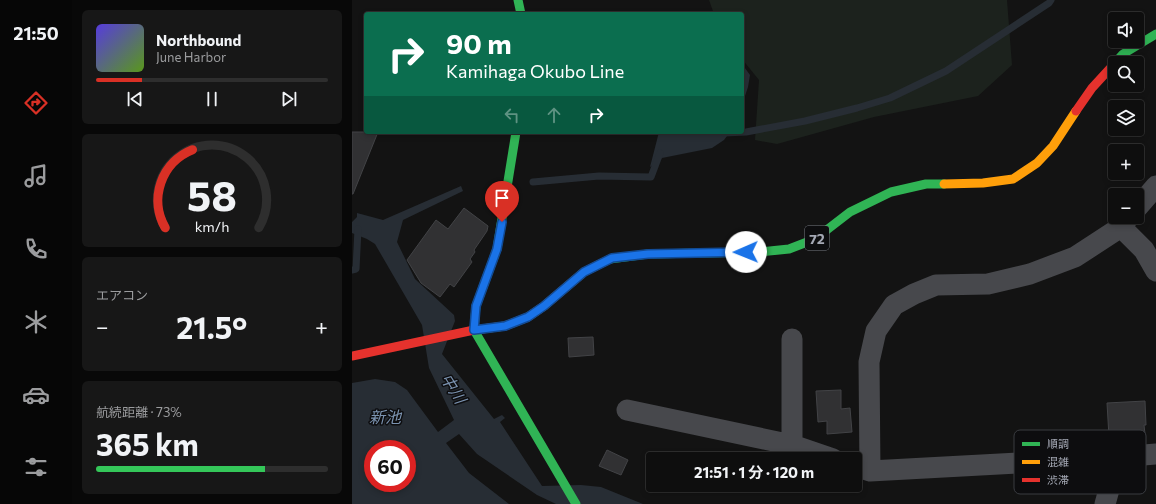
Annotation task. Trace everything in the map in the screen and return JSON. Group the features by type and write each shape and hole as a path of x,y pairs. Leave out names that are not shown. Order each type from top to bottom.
{"main road":[{"path":"518,0 521,12"},
{"name":"72","path":"1121,56 1156,34"},
{"name":"72","path":"474,330 505,326 528,317 544,306 584,272 612,258 648,254 760,252 789,249 815,239 850,212 891,192 926,184 983,183 1013,179 1036,163 1053,146 1092,88 1108,71"},
{"path":"516,134 497,249 476,306 474,330 576,504"},
{"path":"352,356 474,330"}],"street":[{"path":"1144,200 1156,186"},
{"path":"1014,462 863,469 869,362 876,332 894,305 914,294 936,285 988,284 1030,274 1075,257 1122,224"},
{"path":"1126,224 1156,271"},
{"path":"792,339 792,445"},
{"path":"627,410 792,445 812,452"},
{"path":"1146,455 1156,454"},
{"path":"1105,504 1108,494"}],"shaded area":[{"path":"709,0 1007,0 1012,65 978,96 874,117 777,144 755,140 759,80 744,61 744,12 713,12"}],"water":[{"path":"744,67 750,75 744,99"},
{"path":"658,134 728,134 724,140 712,148 662,158 650,167"},
{"path":"461,186 463,191 403,220 397,242 415,279 454,315 455,321 442,354 494,419 502,415 505,418 500,422 542,486 581,485 601,487 643,504 556,504 537,495 477,454 459,434 446,443 469,473 509,504 352,504 352,383 375,379 395,382 407,390 438,432 454,420 429,368 422,325 375,244 352,233 352,222 357,217 357,213 383,220"}],"building":[{"path":"352,132 377,134 353,194"},
{"path":"464,208 488,226 487,231 474,250 475,252 470,259 472,262 454,287 450,284 440,297 421,283 407,260 436,220 448,229"},
{"path":"593,337 594,355 569,357 568,338"},
{"path":"841,390 841,409 850,408 852,432 827,434 827,421 818,422 816,391"},
{"path":"1145,401 1146,425 1144,425 1145,430 1109,430 1107,403"},
{"path":"607,450 628,460 621,475 599,466"}],"waterway":[{"path":"744,132 805,121 890,98 946,71 1049,3 1051,0"},
{"path":"533,182 599,176 651,177 660,153"},
{"path":"352,270 356,269 358,229"}],"traffic: fast":[{"path":"518,0 521,12"},
{"path":"1121,56 1156,34"},
{"path":"474,330 476,306 497,249 516,134"},
{"path":"610,259 648,254 760,252 789,249 815,239 850,212 891,192 926,184 944,184"},
{"path":"474,330 576,504"}],"traffic: slow":[{"path":"944,184 983,183 1013,179 1037,163 1053,146 1076,111"},
{"path":"474,330 505,326 528,317 544,306 584,272 610,259"}],"traffic: jam":[{"path":"1076,111 1092,88 1108,71"},
{"path":"352,356 474,330"}],"route":[{"path":"502,222 497,249 476,306 474,330 505,326 528,317 544,306 584,272 612,258 648,254 746,252"}],"water label":[{"name":"中川","path":"454,388"},
{"name":"新池","path":"385,416"}]}
